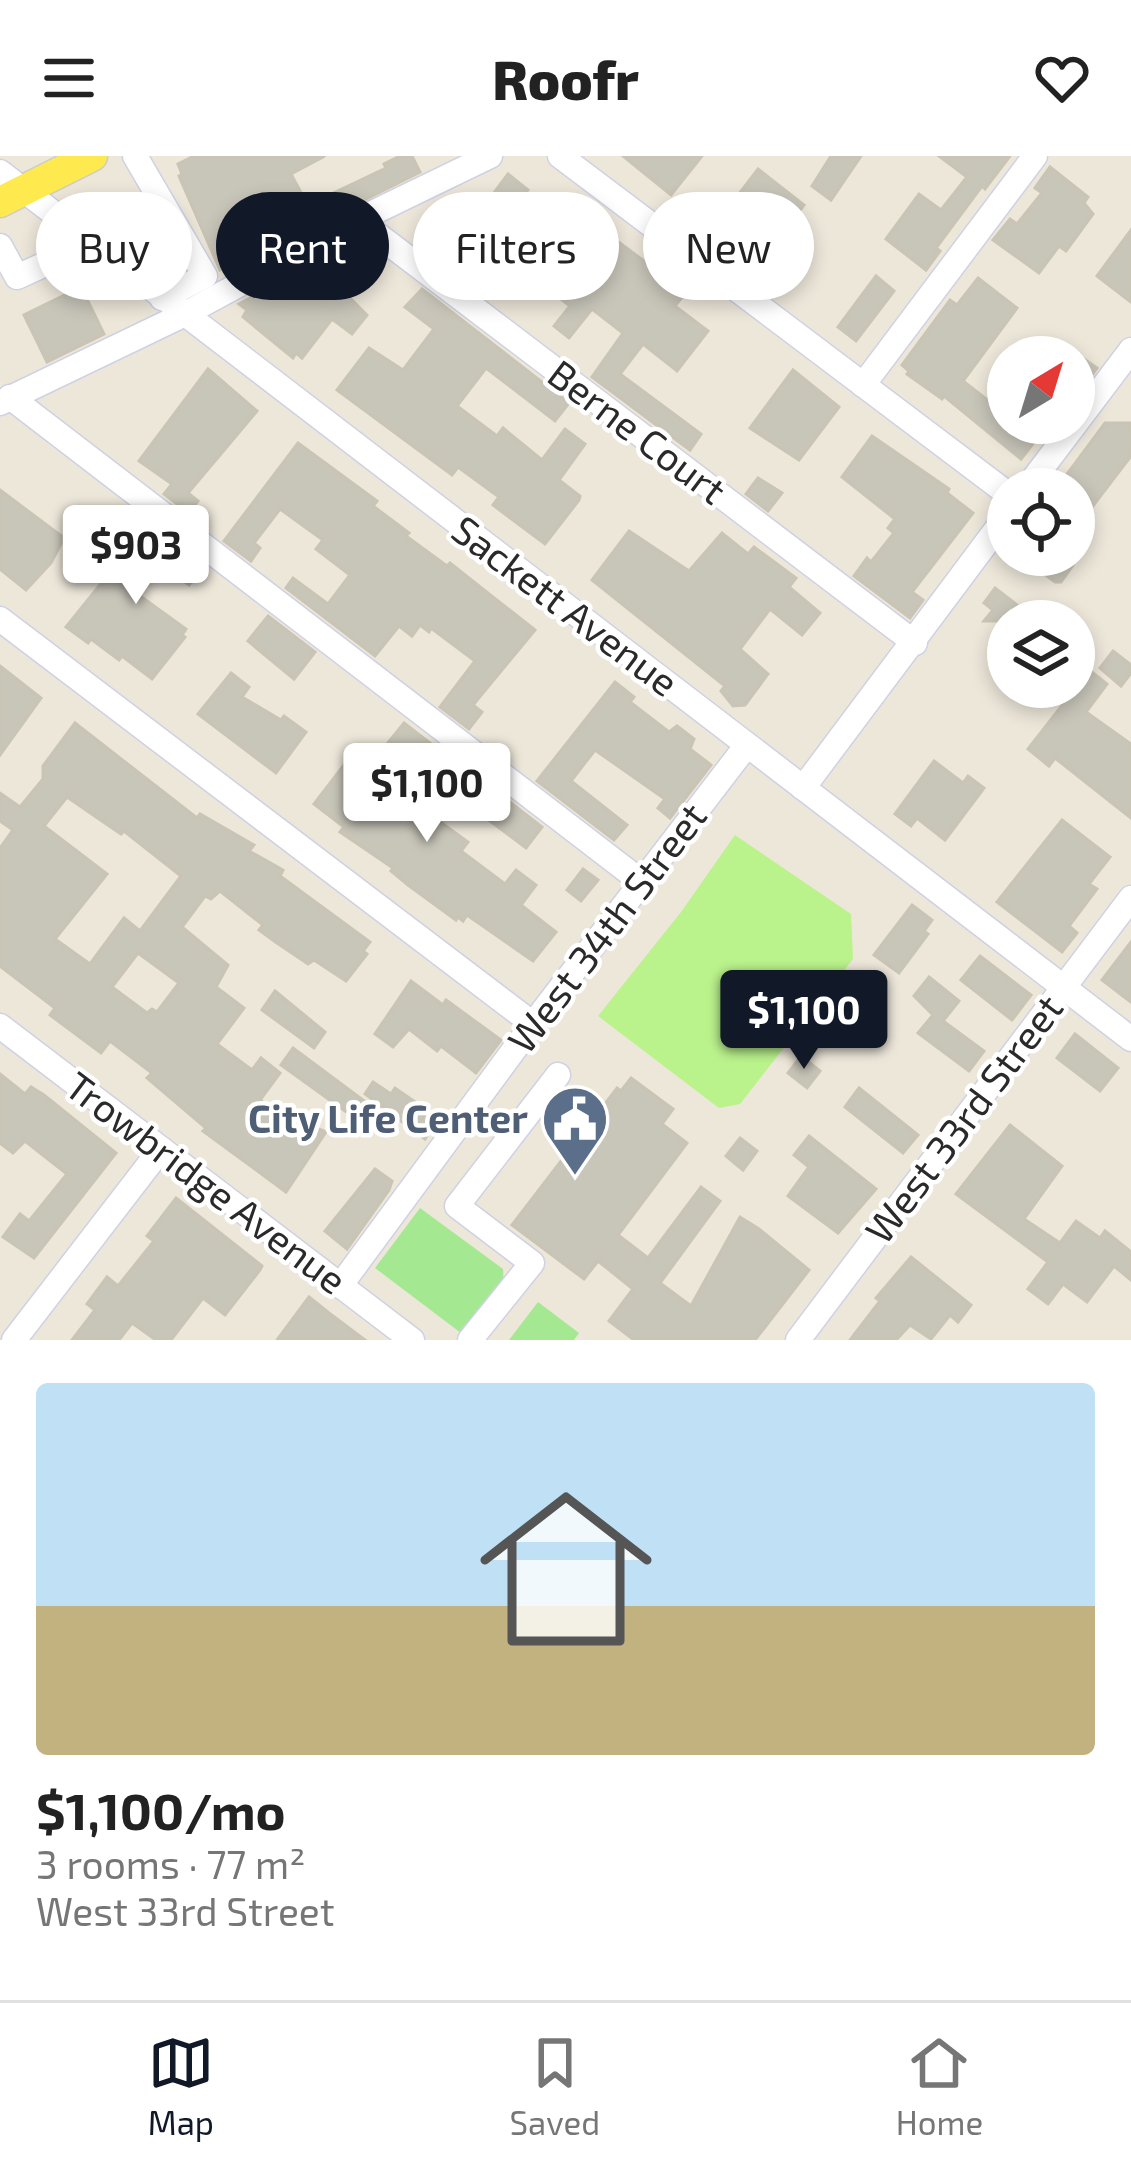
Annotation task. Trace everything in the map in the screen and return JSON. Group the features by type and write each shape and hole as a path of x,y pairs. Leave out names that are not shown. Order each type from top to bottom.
{"main road":[{"path":"8,188 92,156"}],"street":[{"path":"136,156 157,192"},
{"path":"389,205 490,156"},
{"path":"560,156 987,478"},
{"path":"863,385 1035,156"},
{"name":"Sackett Avenue","path":"8,188 36,206"},
{"name":"Berne Court","path":"389,244 915,643"},
{"path":"0,246 17,277 36,268"},
{"path":"192,252 206,276 192,283"},
{"path":"216,297 5,400 643,883"},
{"name":"Sackett Avenue","path":"164,300 1131,1039"},
{"path":"1042,468 1131,350"},
{"path":"803,788 987,543"},
{"path":"0,619 533,1024"},
{"name":"West 34th Street","path":"340,1286 747,745"},
{"name":"West 33rd Street","path":"798,1340 1131,898"},
{"name":"Trowbridge Avenue","path":"0,1026 412,1340"},
{"path":"470,1340 532,1263 457,1206 558,1075"},
{"path":"14,1340 160,1149"}],"green space":[{"path":"735,835 851,914 853,959 740,1104 719,1108 598,1016"},
{"path":"420,1208 503,1269 504,1284 465,1336 375,1268"},
{"path":"538,1302 579,1333 574,1340 509,1340"}],"building":[{"path":"194,156 325,156 291,174 301,192 216,192 216,261 178,164"},
{"path":"412,156 420,172 380,192 336,192 386,168 384,164"},
{"path":"623,156 702,156 673,192"},
{"path":"831,156 861,156 831,200 812,186"},
{"path":"939,156 1010,156 936,248 940,251 926,270 886,239 919,194 941,210 967,177"},
{"path":"1050,167 1088,197 1084,203 1093,214 1066,251 1059,246 1039,273 993,240 1010,219 1017,224 1042,193 1035,188"},
{"path":"758,169 787,192 740,192"},
{"path":"508,174 528,190 526,192 495,192"},
{"path":"1131,230 1131,302 1097,276"},
{"path":"619,242 643,260 643,300 680,300 675,306 708,331 677,371 643,344 620,374 701,434 690,450 592,377 623,333 592,309 569,338 554,326 570,306 562,300 619,300"},
{"path":"876,276 894,291 856,341 838,327"},
{"path":"978,278 1017,308 996,336 987,336 987,349 963,381 987,400 987,431 944,396 942,399 907,374 902,365 950,300 957,305"},
{"path":"413,299 436,300 569,403 555,421 486,368 457,406 497,436 503,428 542,460 565,429 585,444 559,480 579,500 545,544 493,505 499,497 458,467 452,475 337,390 369,348 403,370 434,329 405,307"},
{"path":"55,300 87,300 104,334 47,362 24,315"},
{"path":"246,300 352,300 367,315 352,334 332,319 302,358 296,353 293,358 243,317 247,310 239,304"},
{"path":"208,369 257,411 188,493 198,501 189,513 164,494 172,484 139,461"},
{"path":"793,370 839,407 799,460 750,428"},
{"path":"1105,423 1131,423 1131,456 1095,503 1095,468 1072,468 1089,444 1095,444"},
{"path":"872,436 949,489 947,493 973,513 912,592 923,600 910,618 854,576 894,533 888,528 895,519 842,477"},
{"path":"298,443 377,501 373,506 409,533 406,536 447,566 450,563 535,630 473,705 482,712 469,729 440,707 475,661 420,625 412,636 399,626 375,656 286,588 293,578 328,604 350,575 316,549 323,540 280,509 254,543 260,548 251,561 224,541"},
{"path":"1003,444 1033,444 1021,459"},
{"path":"758,478 782,493 768,511 746,494"},
{"path":"0,490 64,538 51,563 26,590 0,569"},
{"path":"149,524 203,568 189,585 152,557 129,588 186,629 185,637 152,679 122,656 119,660 66,627"},
{"path":"629,531 689,571 722,533 748,554 754,547 796,578 789,587 820,613 802,635 770,609 740,649 768,674 745,705 733,706 721,691 725,686 592,580"},
{"path":"995,588 1011,600 987,600 987,605 984,603"},
{"path":"268,616 315,652 294,679 248,641"},
{"path":"1113,651 1131,665 1121,686 1100,668"},
{"path":"0,666 41,698 0,755"},
{"path":"231,673 249,687 242,697 306,732 276,773 198,714"},
{"path":"1095,675 1107,684 1095,700"},
{"path":"615,682 634,697 630,702 669,732 677,726 694,739 690,749 711,765 670,818 658,808 665,799 595,750 571,781 627,825 614,840 537,781"},
{"path":"1060,708 1089,708 1086,712 1131,744 1131,818 1055,758 1049,766 1028,749"},
{"path":"75,723 197,818 200,814 254,845 249,851 283,870 280,876 370,942 363,951 367,954 346,981 277,943 259,930 263,925 220,891 211,899 205,896 182,927 228,965 216,987 244,1008 217,1044 252,1070 261,1058 280,1073 260,1100 301,1132 307,1124 326,1132 286,1192 203,1131 206,1128 147,1078 152,1073 110,1041 101,1053 50,1015 55,1008 0,966 0,848 13,830 0,821 0,793 20,807 43,779 43,766","holes":["67,797 121,834 124,831 181,876 140,931 124,918 90,964 55,939 107,874 44,826","138,953 179,983 157,1012 147,1013 112,987"]},
{"path":"404,723 430,743 396,790 468,842 461,851 505,884 516,870 536,885 521,905 556,932 533,961 467,915 463,921 456,920 340,832 344,827 314,804 357,748 362,751 366,746 378,755"},
{"path":"934,761 963,783 968,776 984,788 945,840 917,818 911,826 895,814"},
{"path":"498,793 542,827 526,848 482,815"},
{"path":"1062,820 1110,857 1089,884 1097,889 1069,926 1077,933 1062,952 997,902"},
{"path":"583,869 598,880 581,901 567,890"},
{"path":"912,905 932,920 924,931 928,934 899,973 874,955"},
{"path":"1131,942 1131,1002 1102,980"},
{"path":"980,956 1031,995 1012,1020 961,980"},
{"path":"929,977 959,1001 943,1021 984,1051 969,1071 918,1033 933,1015 914,996"},
{"path":"411,981 501,1040 476,1073 409,1029 393,1047 375,1034"},
{"path":"275,991 325,1032 314,1048 262,1010"},
{"path":"1075,1034 1118,1068 1100,1091 1057,1058"},
{"path":"293,1048 367,1103 356,1119 281,1065"},
{"path":"801,1056 820,1071 807,1088 788,1073"},
{"path":"0,1074 25,1094 31,1087 44,1095 116,1153 34,1258 3,1237 20,1214 29,1221 67,1174 25,1141 13,1153 0,1143"},
{"path":"631,1078 673,1109 662,1124 687,1143 618,1235 648,1258 701,1187 720,1201 660,1283 691,1306 740,1217 759,1229 809,1270 755,1340 634,1340 609,1321 633,1289 598,1261 584,1279 512,1225 617,1088 621,1091"},
{"path":"373,1082 391,1094 395,1088 435,1123 425,1139 365,1094"},
{"path":"859,1088 918,1135 903,1153 845,1107"},
{"path":"1010,1125 1062,1166 1024,1219 1060,1243 1076,1221 1100,1238 1105,1231 1131,1252 1131,1280 1114,1266 1087,1302 1063,1284 1048,1304 1028,1289 1048,1262 956,1194"},
{"path":"809,1136 876,1189 838,1233 788,1196 809,1167 794,1155"},
{"path":"740,1138 757,1151 743,1170 726,1156"},
{"path":"375,1169 392,1181 389,1190 347,1249 325,1231"},
{"path":"176,1198 262,1266 260,1270 225,1315 203,1298 171,1340 156,1340 132,1323 119,1340 72,1340 95,1310 87,1304 107,1277 118,1286 154,1241 147,1236"},
{"path":"911,1257 971,1305 958,1322 950,1315 931,1339 910,1325 896,1340 850,1340 880,1301 876,1298"},
{"path":"309,1297 329,1313 365,1340 277,1340"}],"place":[{"name":"City Life Center","path":"575,1178"}]}
